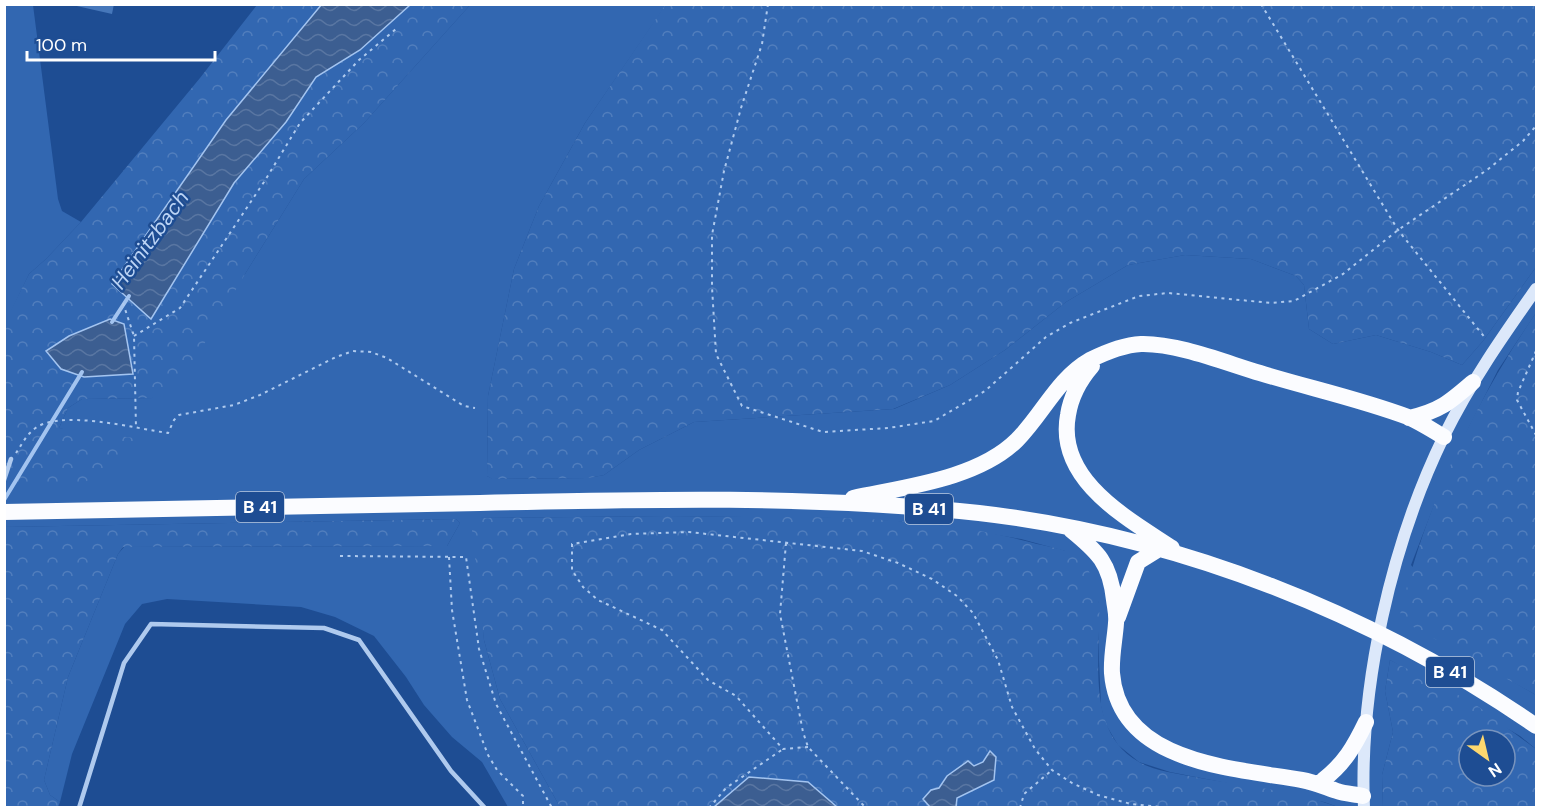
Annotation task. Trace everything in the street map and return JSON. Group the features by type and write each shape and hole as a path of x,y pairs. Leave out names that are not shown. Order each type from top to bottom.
{"highway":[{"path":"831,502 924,483 971,468 995,456 1024,433 1061,384 1089,361 1127,346 1143,344 1178,349 1359,401 1409,418 1444,436"},
{"path":"1106,353 1086,373 1072,397 1067,430 1070,450 1084,478 1110,505 1186,556"},
{"path":"1409,418 1445,406 1473,382"},
{"name":"B 41","path":"4,512 678,500 831,502 982,514 1068,528 1186,556 1289,594 1359,624 1417,653 1474,685 1536,726"},
{"path":"1068,528 1095,550 1105,562 1113,587 1116,620 1112,671 1115,689 1129,718 1151,740 1196,761 1315,780 1339,792 1364,796"},
{"path":"1116,620 1138,562 1159,549"},
{"path":"1315,780 1336,771 1348,756 1366,722"}],"main road":[{"path":"1364,796 1366,722 1371,686 1384,611 1397,559 1444,436 1494,348 1536,289"}],"lane":[{"path":"4,480 11,459"},
{"path":"79,807 124,663 152,624 324,628 359,640 451,771 485,807"}],"path":[{"path":"768,4 762,44 724,171 712,235 716,354 742,406 823,432 888,428 934,421 985,392 1046,337 1070,323 1139,296 1168,293 1252,302 1294,301 1343,274 1398,230 1487,170 1523,141 1536,126"},
{"path":"1261,4 1398,230 1494,348"},
{"path":"134,336 180,308 264,182 300,123 359,60 396,29"},
{"path":"123,303 134,336 136,429"},
{"path":"11,459 32,429 46,422 67,419 168,433 179,415 234,405 353,351 371,352 387,358 464,406 476,408"},
{"path":"1536,351 1518,392 1517,400 1536,435"},
{"path":"783,749 736,696 708,680 662,630 598,600 582,587 572,570 572,544 631,534 689,532 862,551 898,563 932,579 957,596 973,613 998,660 1012,706 1035,749 1052,770 1072,783 1098,795 1131,804 1161,807 1248,807"},
{"path":"786,542 780,614 803,732 808,747 866,807"},
{"path":"340,556 466,557 479,649 496,704 552,807"},
{"path":"449,557 452,610 467,700 488,755 497,770 523,796 525,805 523,807"},
{"path":"709,807 726,788 783,749 808,747"},
{"path":"1020,807 1024,794 1052,770"},
{"path":"1128,807 1131,804"}],"green space":[{"path":"666,4 1536,5 1536,267 1483,341 1462,365 1431,352 1376,335 1333,344 1309,329 1304,285 1296,276 1251,259 1185,255 1128,265 1066,302 1005,350 950,385 893,409 694,422 639,450 604,475 589,478 492,479 487,476 488,396 514,269 539,206 585,123"},
{"path":"5,5 33,5 58,199 62,211 81,222 29,274 5,324"},
{"path":"257,5 470,5 364,123 304,179 175,394 152,398 82,399 68,408 59,428 134,438 136,447 123,464 78,485 5,489 4,324 29,274 81,222"},
{"path":"470,5 666,5 585,123 539,206 514,269 488,396 487,476 493,479 588,478 604,475 639,450 694,422 894,409 950,385 1005,350 1066,302 1128,265 1185,255 1251,259 1296,276 1304,285 1309,329 1333,344 1376,335 1431,352 1462,365 1483,341 1536,267 1536,313 1498,370 1469,427 1433,508 1411,565 1512,681 1536,695 1536,749 1517,734 1517,728 1506,728 1390,660 1385,691 1393,732 1382,775 1383,807 1338,807 1324,802 1170,772 1139,762 1118,745 1105,723 1101,706 1099,603 1065,551 1021,539 925,523 834,518 666,516 476,518 484,640 500,699 560,807 508,807 482,762 452,737 424,705 406,677 374,636 335,617 301,607 167,599 142,604 125,624 72,754 60,802 50,795 44,780 68,677 118,554 124,547 447,546 460,523 456,519 5,527 4,488 67,430 59,428 68,408 82,399 152,398 245,274 304,179 364,123"},
{"path":"1536,313 1536,695 1399,619 1422,538 1453,460 1491,384"},
{"path":"666,516 853,518 899,521 992,533 1070,552 1087,567 1098,596 1098,667 1101,704 1105,721 1113,737 1124,751 1139,762 1161,770 1288,793 1338,807 560,807 500,699 484,640 471,521 476,518"},
{"path":"456,519 460,523 447,546 123,547 118,554 68,677 44,780 50,795 60,802 58,807 5,807 5,527"},
{"path":"1390,660 1472,702 1507,728 1457,728 1457,788 1517,788 1517,735 1536,749 1536,807 1383,807 1382,775 1393,732 1385,691"}],"water":[{"path":"322,4 410,5 360,50 316,77 286,122 234,183 151,319 112,284 226,120"},
{"path":"110,319 124,324 133,374 84,377 61,369 46,351 69,336"},
{"path":"990,751 996,757 994,780 957,798 956,807 930,807 923,799 931,790 939,788 947,776 968,761 974,766 983,762"},
{"path":"749,777 808,782 837,807 714,807"}],"building":[{"path":"68,4 114,4 112,14"}],"waterway":[{"name":"Heinitzbach","path":"112,322 129,296"},
{"name":"Heinitzbach","path":"4,500 82,372"}]}
